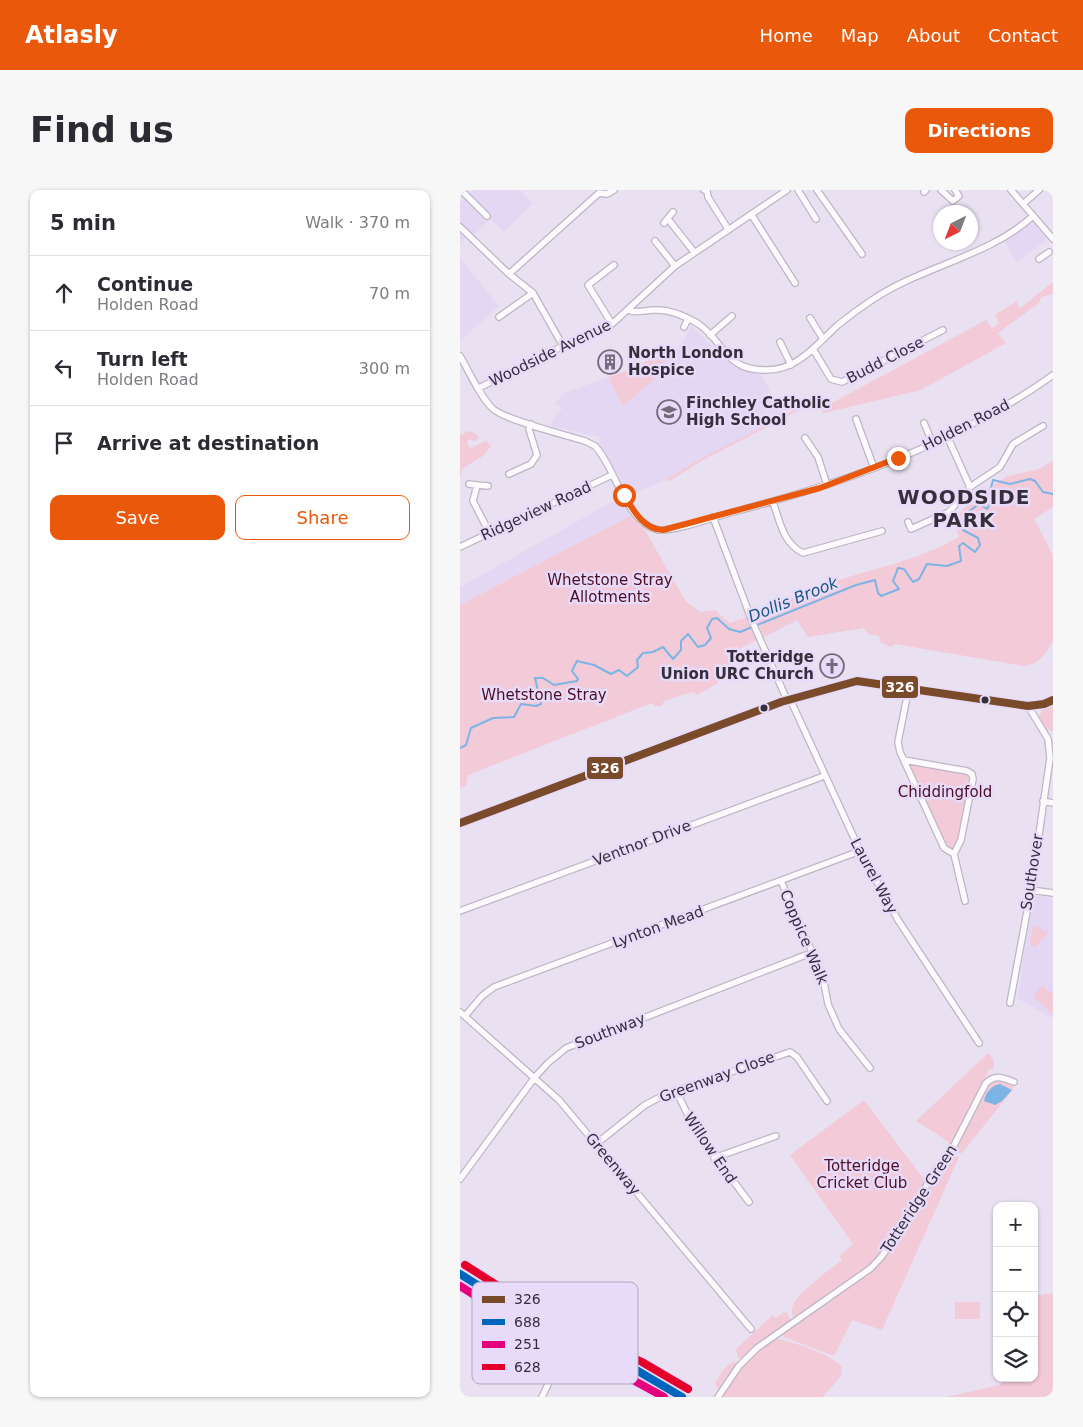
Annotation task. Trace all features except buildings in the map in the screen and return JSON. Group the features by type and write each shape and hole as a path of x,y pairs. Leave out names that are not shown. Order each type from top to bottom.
{"main road":[{"path":"461,1277 472,1284"},
{"path":"638,1370 650,1375 682,1397"}],"street":[{"path":"703,190 703,194 708,197 728,229"},
{"path":"798,190 816,219"},
{"path":"817,190 862,254"},
{"path":"941,190 953,201 959,196 955,190"},
{"path":"1011,190 1053,238"},
{"path":"1023,204 1039,190"},
{"path":"461,191 488,216"},
{"path":"510,274 599,193 612,191"},
{"name":"Woodside Avenue","path":"478,388 612,324 675,266 784,191"},
{"path":"673,212 666,221 694,252"},
{"path":"751,214 795,283"},
{"path":"628,310 634,312 664,310 688,319 699,324 728,357 744,367 771,370 791,365 857,310 892,287 1010,233 1033,216"},
{"path":"460,227 510,274 533,292 563,346"},
{"path":"655,241 675,266"},
{"path":"1039,259 1051,252 1053,245"},
{"path":"612,324 588,285 614,265"},
{"path":"499,317 533,292"},
{"path":"710,335 732,316"},
{"path":"810,318 823,339"},
{"path":"684,327 688,319"},
{"name":"Budd Close","path":"813,348 832,378 842,382 943,330"},
{"path":"780,342 791,365"},
{"name":"Holden Road","path":"460,356 478,388 495,411 591,444 598,450 635,513 647,525 658,530 773,502 874,468 948,438 1024,396 1053,375"},
{"path":"856,419 874,468"},
{"path":"509,474 535,460 537,455 529,428 531,424"},
{"path":"924,424 933,444"},
{"path":"908,522 911,529 949,512 970,487 1000,467 1013,444 1043,426"},
{"path":"805,438 818,457 827,485"},
{"path":"948,438 970,487"},
{"name":"Ridgeview Road","path":"460,548 612,475"},
{"path":"469,484 488,486"},
{"path":"477,485 473,500 490,532"},
{"path":"773,502 785,537 793,548 803,553 882,531"},
{"name":"Laurel Way","path":"713,517 752,622 786,700 860,851 898,920 979,1043"},
{"path":"460,823 786,700 857,681 909,687 1028,706 1044,704 1053,700"},
{"path":"909,687 898,742 904,760 944,848 954,854"},
{"name":"Southover","path":"1010,1003 1031,890 1050,758 1051,740 1028,706"},
{"path":"904,760 967,771 972,774 973,779 961,840 954,854 965,901"},
{"name":"Ventnor Drive","path":"460,911 824,776"},
{"path":"1043,801 1053,803"},
{"name":"Lynton Mead","path":"462,1014 494,987 860,851"},
{"name":"Coppice Walk","path":"781,881 811,953 824,977 828,1004 839,1029 870,1068"},
{"path":"1031,890 1053,893"},
{"name":"Southway","path":"460,1179 535,1077 548,1062 574,1044 811,953"},
{"name":"Greenway","path":"462,1014 559,1100 751,1329"},
{"name":"Greenway Close","path":"596,1144 645,1105 676,1091 790,1052 797,1057 827,1100"},
{"name":"Totteridge Green","path":"718,1397 739,1366 757,1348 871,1268 908,1220 930,1179 949,1155 986,1083 992,1077 1014,1082"},
{"name":"Willow End","path":"676,1091 696,1131 748,1202"},
{"path":"714,1158 776,1136"},
{"path":"542,1397 548,1384"}],"shaded area":[{"path":"473,190 519,190 533,203 504,232 490,219 475,234 467,237 460,243 460,203"},
{"path":"1033,222 1048,240 1016,262 1005,241"},
{"path":"460,258 499,306 460,341"},
{"name":"Finchley Catholic High School","path":"691,326 733,366 762,375 782,417 705,456 668,479 630,495 599,443 599,437 551,426 554,417 562,409 555,403 564,393 629,370 680,346"},
{"path":"619,498 625,504 630,516 460,605 460,587"},
{"path":"1036,896 1053,898 1053,1015 1051,1018 1017,998 1033,899"}],"green space":[{"path":"1053,282 1053,294 1041,297 1039,303 998,333 1006,343 921,390 820,414 830,404 986,320 992,328 999,323 995,315 1017,301 1019,309"},
{"path":"668,350 670,358 653,373 656,378 623,406 608,377 629,370"},
{"path":"813,398 815,402 705,459 671,480 663,481 705,456 782,417"},
{"path":"466,431 473,432 479,437 475,442 470,439 467,442 470,448 486,441 491,446 483,456 462,469 460,477 460,433 463,435"},
{"path":"1053,461 1053,507 1034,519 1053,555 1053,642 1043,656 1035,663 1024,666 895,644 891,647 880,642 879,636 868,634 864,628 808,637 797,620 764,637 754,614 823,586 913,558 959,537 954,518 973,499 1008,476 1036,470"},
{"path":"630,516 645,530 686,602 701,612 715,610 730,623 747,617 757,640 727,655 733,665 740,669 737,673 733,672 727,678 718,680 718,683 697,695 692,692 664,701 662,706 655,706 652,703 468,775 466,786 460,788 460,605"},
{"path":"1053,704 1053,732 1047,729 1039,716 1043,708"},
{"name":"Chiddingfold","path":"914,765 969,775 971,779 961,837 954,850 945,845 909,769"},
{"path":"1037,926 1048,933 1035,948 1030,944 1033,927"},
{"path":"1042,985 1053,994 1053,1014 1033,997"},
{"name":"Totteridge Cricket Club","path":"988,1053 994,1061 993,1069 989,1070 961,1129 942,1160 924,1183 906,1219 874,1263 794,1320 792,1309 796,1300 815,1281 842,1260 840,1256 853,1244 790,1155 864,1100 923,1178 944,1153 949,1142 916,1121"},
{"path":"998,1079 1014,1086 1011,1092 962,1153 953,1153 982,1092 989,1083"},
{"path":"950,1156 959,1157 882,1330 852,1320 834,1356 784,1337 782,1334 882,1261 904,1231 931,1180"},
{"path":"1053,1293 1053,1397 946,1397 1000,1385 1001,1382 1038,1382 1038,1295"},
{"path":"955,1302 980,1302 980,1319 955,1319"},
{"path":"786,1311 793,1323 751,1350 742,1359 738,1358 736,1349 773,1315 776,1318"},
{"path":"777,1339 821,1353 837,1362 842,1367 841,1376 823,1397 720,1397 754,1353"},
{"path":"734,1361 738,1365 718,1389 715,1383 724,1369"}],"water":[{"path":"1000,1084 1012,1090 1002,1101 995,1105 984,1101 989,1090"}],"waterway":[{"name":"Dollis Brook","path":"460,748 466,745 471,728 493,718 514,717 521,704 536,706 541,704 535,678 543,678 554,685 577,681 578,679 572,671 577,661 594,665 611,674 619,670 627,676 638,667 637,660 643,653 653,652 663,647 673,659 681,650 681,641 688,634 698,647 705,645 711,638 707,628 712,619 717,618 729,629 740,632 856,585 875,580 878,593 881,596 899,589 893,581 898,568 904,569 913,582 919,579 927,564 947,566 961,561 959,546 963,543 975,552 980,545 978,538 963,530 964,515 979,504 987,509 995,496 990,492 993,480 1010,484 1030,479 1035,481 1043,492 1053,494"}],"transit line":[{"name":"326","path":"460,823 781,702 857,681 1028,706 1044,704 1053,700"},
{"name":"628","path":"465,1265 492,1282"},
{"name":"688","path":"460,1274 473,1282"},
{"name":"251","path":"460,1286 472,1294"},
{"name":"628","path":"638,1360 688,1389"},
{"name":"688","path":"638,1371 682,1397"},
{"name":"251","path":"638,1383 664,1397"}],"place":[{"name":"North London Hospice","path":"610,362"},
{"name":"Finchley Catholic High School","path":"669,412"},
{"name":"Totteridge Union URC Church","path":"832,666"}],"district":[{"name":"WOODSIDE PARK","path":"964,508"}],"route":[{"path":"624,495 635,513 647,525 653,529 663,530 820,488 898,458"}],"park label":[{"name":"Whetstone Stray Allotments","path":"610,588"},
{"name":"Whetstone Stray","path":"544,695"}]}
